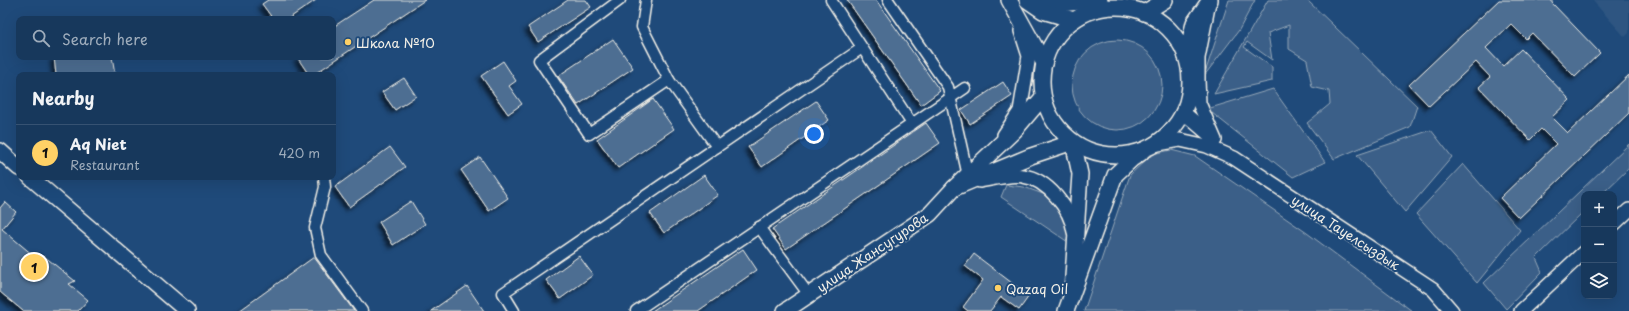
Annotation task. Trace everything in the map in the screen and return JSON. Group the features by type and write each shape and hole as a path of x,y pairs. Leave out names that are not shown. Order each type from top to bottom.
{"main road":[{"path":"1144,12 1165,0"},
{"path":"1186,57 1194,23 1210,0"},
{"path":"1028,1 1043,11 1074,20"},
{"path":"1011,3 1044,63"},
{"path":"1066,311 1115,175 1132,159 1154,145 1171,131 1183,112 1189,94 1190,75 1186,57 1176,38 1162,23 1144,12 1120,7 1096,10 1074,20 1050,46 1044,63 1041,80 1043,97 1049,115 1059,130 1073,142 1092,152 1113,156 1134,153 1154,145"},
{"name":"улица Жансугурова","path":"969,179 994,150 1015,130 1043,97"},
{"path":"1072,291 1080,174 1073,142"},
{"name":"улица Жансугурова","path":"785,311 930,214 954,188 969,179 1073,142"},
{"path":"0,151 16,165"},
{"path":"34,180 187,311"}],"street":[{"path":"620,0 539,60 589,134 669,80"},
{"path":"646,0 642,27 669,80 717,147"},
{"path":"831,0 912,124"},
{"path":"888,0 948,87 969,179 1022,175 1038,181 1066,208 1073,222 1075,244"},
{"path":"1028,1 1041,5 1076,4 1101,0"},
{"path":"1110,188 1136,159 1161,148 1211,143 1199,103 1198,80 1198,58 1210,0"},
{"path":"994,150 1020,110 1030,56 1011,3"},
{"path":"514,311 503,293 862,48"},
{"path":"636,311 965,88"},
{"name":"улица Тауелсыздык","path":"1183,112 1211,143 1433,289 1452,311"},
{"name":"улица Тауелсыздык","path":"1154,145 1180,140 1211,143"},
{"path":"324,180 325,187 316,228 321,255 362,311"},
{"path":"1617,221 1629,210"},
{"path":"759,227 809,295"},
{"path":"1521,311 1581,255"}],"shaded area":[{"path":"1229,0 1255,0 1239,30 1204,76"},
{"path":"1268,0 1307,0 1417,106 1410,127 1334,159 1307,123 1330,104 1329,91 1312,87 1307,60 1289,49 1289,25 1268,33 1272,60 1247,42 1244,47 1272,67 1272,81 1214,94"},
{"path":"1592,0 1629,0 1629,33 1625,37"},
{"path":"1117,40 1134,44 1149,53 1158,68 1162,85 1158,102 1149,117 1134,126 1117,130 1100,126 1085,117 1076,102 1072,85 1076,68 1085,53 1100,44"},
{"path":"1273,89 1325,162 1293,177 1207,109"},
{"path":"1431,130 1452,157 1405,212 1357,155"},
{"path":"1629,144 1629,168 1605,191 1581,191 1581,214 1536,258 1542,272 1506,309 1484,283"},
{"path":"1171,150 1195,156 1307,233 1412,311 1084,311 1130,175 1152,154"},
{"path":"1463,164 1520,230 1477,283 1416,214"},
{"path":"1006,185 1024,187 1043,194 1058,205 1071,226 1068,242 1001,197"}],"building":[{"path":"268,0 316,0 292,16 271,16 262,4"},
{"name":"Школа №10","path":"374,0 425,0 336,60 336,25"},
{"path":"568,0 586,0 591,7 538,42 528,27"},
{"path":"847,0 876,0 940,91 921,105"},
{"path":"1499,0 1552,0 1552,3 1600,53 1575,77 1532,33 1526,39 1511,24 1486,48 1503,66 1521,49 1570,100 1552,117 1568,133 1629,75 1629,113 1519,218 1500,198 1556,144 1541,129 1530,140 1479,87 1490,77 1476,62 1429,106 1409,85"},
{"path":"613,39 633,68 578,105 558,76"},
{"path":"54,60 112,60 114,72 56,72"},
{"name":"Школа №10","path":"299,60 335,60 317,72 307,72"},
{"path":"503,61 516,81 509,86 522,104 508,114 481,76"},
{"path":"404,78 416,96 395,110 382,92"},
{"path":"1003,82 1012,96 970,124 961,110"},
{"path":"653,99 674,129 618,168 597,139"},
{"path":"816,101 829,120 762,167 748,147"},
{"path":"926,123 940,143 786,249 772,229"},
{"path":"390,147 405,167 349,207 335,187"},
{"path":"480,157 508,198 489,211 461,170"},
{"path":"704,175 718,195 664,233 650,213"},
{"path":"411,201 425,224 393,245 379,222"},
{"path":"5,202 16,212 2,229 40,261 44,256 75,281 69,284 88,300 78,311 23,311 0,292 0,208"},
{"path":"743,249 757,270 698,311 652,311"},
{"name":"Qazaq Oil","path":"974,254 1029,296 1019,310 1001,297 990,311 968,311 963,307 983,280 965,266"},
{"path":"579,256 593,275 560,299 546,280"},
{"path":"314,257 354,311 239,311"},
{"path":"467,286 484,311 431,311"}],"place":[{"name":"Школа №10","path":"348,42"},
{"name":"Aq Niet","path":"34,267"},
{"name":"Qazaq Oil","path":"998,288"}]}
